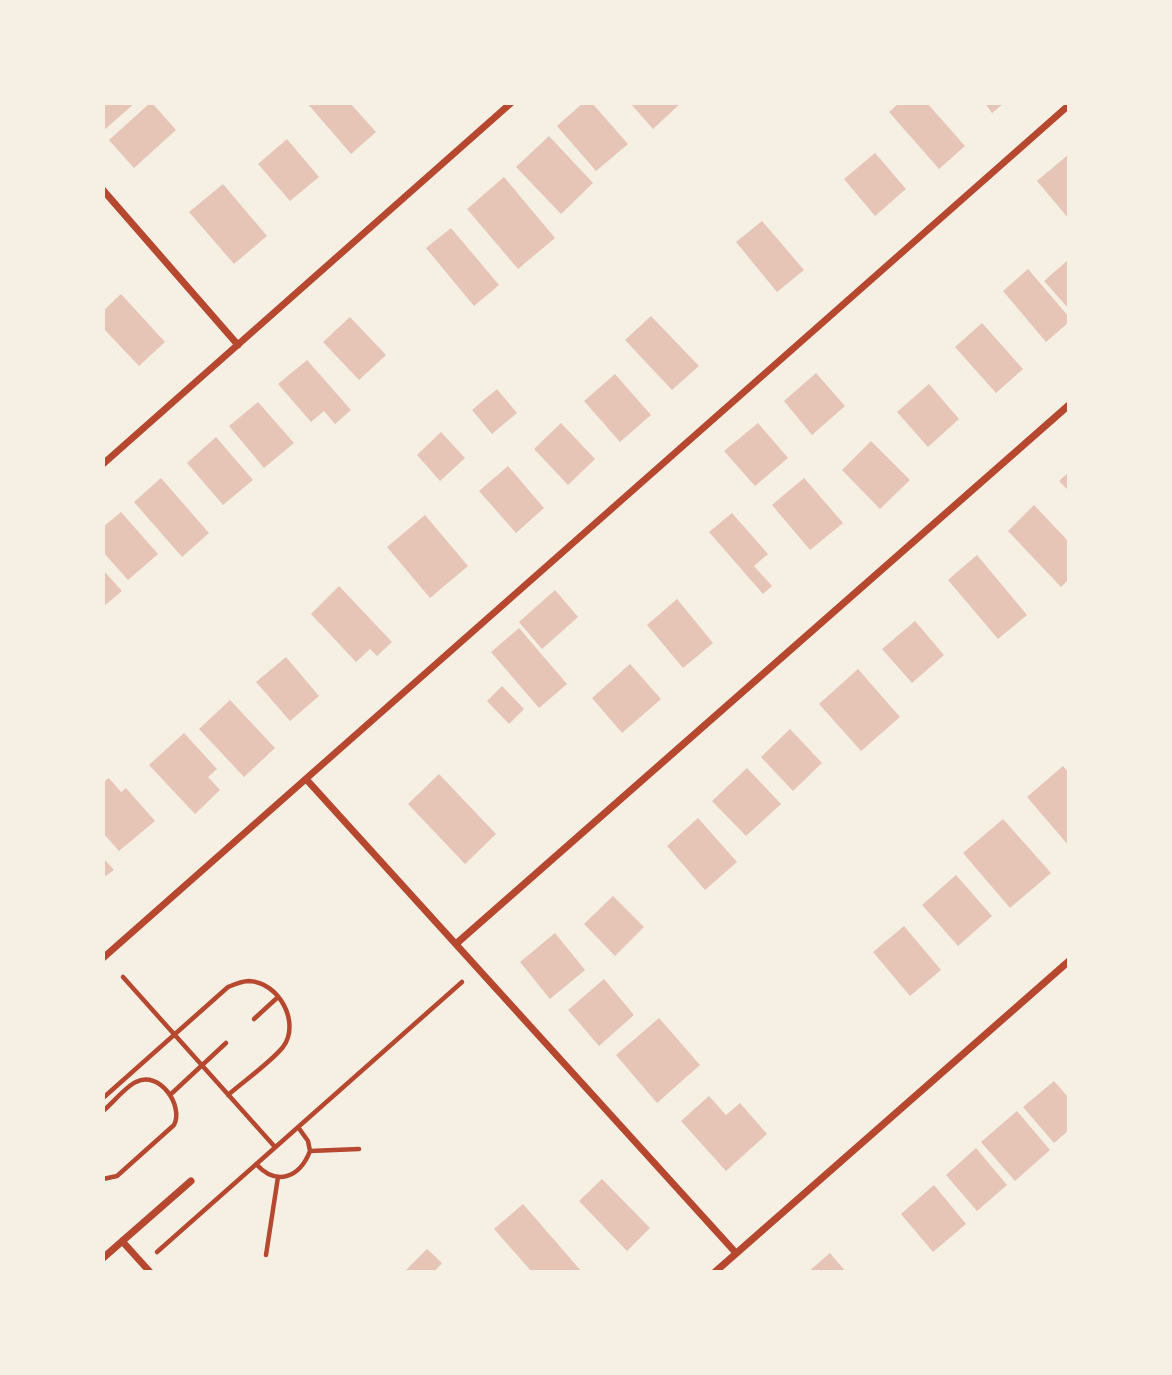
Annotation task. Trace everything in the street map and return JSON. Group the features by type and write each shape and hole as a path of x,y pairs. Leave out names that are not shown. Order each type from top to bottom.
{"street":[{"path":"103,464 511,103"},
{"path":"103,958 1069,105"},
{"path":"103,190 238,345"},
{"path":"457,943 1069,405"},
{"path":"306,779 736,1253"},
{"path":"715,1272 1069,961"},
{"path":"103,1258 191,1181"},
{"path":"122,1241 150,1272"}],"path":[{"path":"122,976 275,1147"},
{"path":"103,1098 228,987 240,981 252,981 266,986 287,1007 290,1021 288,1035 283,1047 229,1095"},
{"path":"143,1264 455,989"},
{"path":"254,1019 278,997"},
{"path":"170,1095 226,1044"},
{"path":"103,1111 136,1082 155,1082 170,1095 178,1116 174,1125 117,1176 103,1179"},
{"path":"256,1164 278,1177 300,1170 310,1151 308,1141 298,1127"},
{"path":"310,1151 359,1149"},
{"path":"266,1255 278,1177"}],"building":[{"path":"103,103 135,103 103,131"},
{"path":"150,103 176,130 134,168 109,140"},
{"path":"307,103 350,103 376,132 351,154"},
{"path":"583,103 592,103 628,144 596,171 557,126"},
{"path":"630,103 681,103 653,129"},
{"path":"899,103 927,103 965,146 939,169 889,112"},
{"path":"985,103 1004,103 992,113"},
{"path":"549,136 593,183 561,214 516,167"},
{"path":"287,139 319,177 290,201 258,164"},
{"path":"875,153 906,189 875,216 844,179"},
{"path":"1069,154 1069,219 1037,181"},
{"path":"504,177 555,238 518,269 467,209"},
{"path":"223,184 267,236 234,264 189,212"},
{"path":"762,221 804,270 777,292 736,242"},
{"path":"451,228 499,285 474,306 426,248"},
{"path":"1069,259 1069,309 1044,281"},
{"path":"1028,269 1069,317 1069,322 1046,342 1003,291"},
{"path":"121,294 165,342 139,366 103,328 103,311"},
{"path":"651,316 699,366 672,390 625,340"},
{"path":"350,317 386,355 359,380 323,342"},
{"path":"982,323 1023,369 996,393 955,347"},
{"path":"307,360 351,410 335,424 324,411 311,422 278,384"},
{"path":"816,373 845,406 812,435 784,401"},
{"path":"615,374 651,415 620,442 584,401"},
{"path":"929,384 959,419 928,447 897,412"},
{"path":"497,389 517,413 492,434 472,410"},
{"path":"258,402 294,443 264,468 229,426"},
{"path":"561,423 595,459 568,485 534,449"},
{"path":"758,423 788,458 755,486 724,451"},
{"path":"441,432 465,458 440,481 417,455"},
{"path":"216,437 253,480 223,505 187,463"},
{"path":"871,441 910,480 880,509 842,470"},
{"path":"508,466 544,508 516,533 479,491"},
{"path":"1069,472 1069,491 1059,481"},
{"path":"161,478 209,533 182,557 134,502"},
{"path":"804,478 843,523 810,550 772,505"},
{"path":"1034,505 1069,542 1069,579 1061,587 1008,531"},
{"path":"121,512 158,554 128,580 103,552 103,527"},
{"path":"732,513 768,554 754,566 772,586 763,594 709,532"},
{"path":"425,515 468,566 430,598 387,547"},
{"path":"977,555 1027,615 998,639 948,580"},
{"path":"103,570 122,591 103,607"},
{"path":"339,586 392,642 377,656 370,649 356,662 311,614"},
{"path":"555,590 578,617 542,649 519,622"},
{"path":"677,599 713,643 683,668 647,625"},
{"path":"915,621 944,655 912,683 882,649"},
{"path":"519,628 567,684 539,708 491,652"},
{"path":"286,657 319,696 290,721 256,682"},
{"path":"630,664 661,699 622,733 592,698"},
{"path":"858,669 900,717 861,751 819,704"},
{"path":"502,686 524,709 509,724 487,701"},
{"path":"230,700 275,748 244,777 199,729"},
{"path":"790,729 822,763 793,791 761,757"},
{"path":"184,733 217,769 208,777 220,790 195,814 149,765"},
{"path":"1063,766 1069,773 1069,846 1027,797"},
{"path":"747,768 781,804 746,836 712,801"},
{"path":"439,774 496,834 465,864 408,804"},
{"path":"109,778 121,792 126,788 155,821 119,851 103,833 103,782"},
{"path":"698,818 737,862 705,890 667,846"},
{"path":"1003,819 1051,873 1010,908 963,853"},
{"path":"103,858 114,870 103,878"},
{"path":"956,875 992,916 958,946 922,905"},
{"path":"613,896 644,927 615,956 584,924"},
{"path":"904,926 941,970 910,996 873,952"},
{"path":"555,933 585,970 550,999 520,962"},
{"path":"604,979 634,1015 599,1046 568,1010"},
{"path":"659,1018 700,1065 657,1103 616,1055"},
{"path":"1054,1081 1069,1098 1069,1130 1054,1143 1023,1107"},
{"path":"709,1096 726,1115 740,1103 767,1134 726,1171 681,1121"},
{"path":"1017,1111 1050,1150 1015,1181 981,1142"},
{"path":"976,1148 1007,1185 977,1211 946,1175"},
{"path":"602,1179 650,1228 627,1251 579,1201"},
{"path":"934,1185 966,1224 933,1252 901,1214"},
{"path":"523,1204 582,1272 532,1272 494,1229"},
{"path":"427,1249 442,1263 434,1272 404,1272"},
{"path":"830,1253 846,1272 808,1272"}]}
